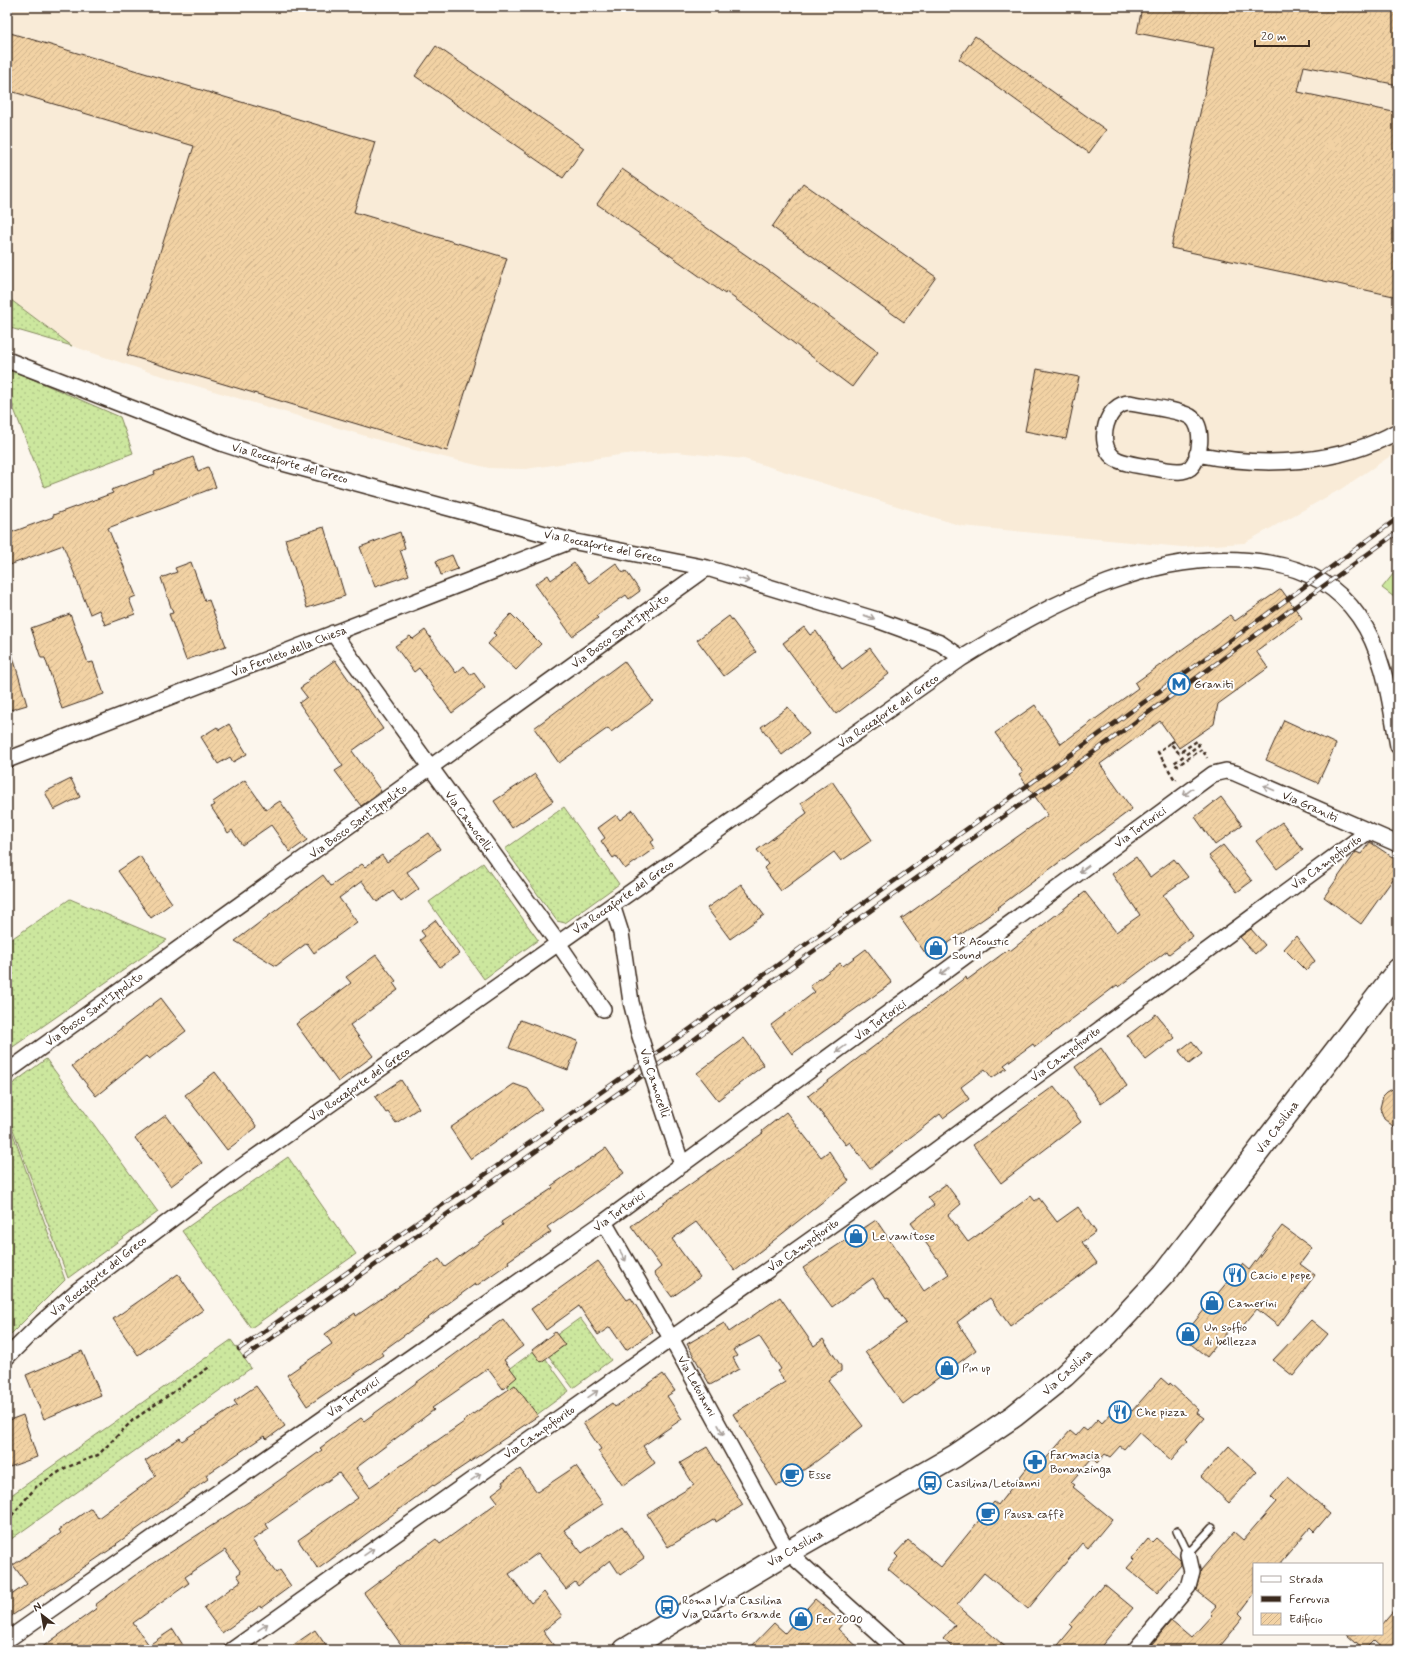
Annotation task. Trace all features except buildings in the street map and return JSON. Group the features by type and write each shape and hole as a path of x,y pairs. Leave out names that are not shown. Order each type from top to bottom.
{"main road":[{"name":"Via Casilina","path":"633,1648 788,1552 942,1464 989,1434 1043,1394 1097,1346 1145,1295 1184,1249 1395,981"}],"street":[{"name":"Via Roccaforte del Greco","path":"7,360 252,454 571,541 707,568 877,620 940,643 962,658 257,1156 126,1252 53,1311 7,1357"},
{"path":"1125,403 1188,415 1196,422 1201,432 1197,454 1191,467 1181,471 1171,471 1117,460 1108,452 1104,441 1109,414 1116,406 1125,403"},
{"path":"1197,454 1230,460 1251,461 1307,459 1358,449 1398,431"},
{"name":"Via Feroleto della Chiesa","path":"7,760 571,541"},
{"path":"962,658 1040,612 1092,588 1134,573 1179,563 1212,559 1242,559 1276,564 1299,569 1321,580 1341,596 1360,617 1371,639 1382,669 1398,746"},
{"name":"Via Bosco Sant'Ippolito","path":"7,1072 707,568"},
{"name":"Via Camocelli","path":"334,633 558,943 603,1009"},
{"name":"Via Tortorici","path":"7,1640 604,1222 1206,778 1221,771"},
{"name":"Via Graniti","path":"1221,771 1235,773 1398,844"},
{"name":"Via Campofiorito","path":"232,1650 921,1161 1369,832"},
{"name":"Via Camocelli","path":"612,905 621,932 631,1002 639,1033 682,1165"},
{"name":"Via Letoianni","path":"604,1222 671,1338 788,1552 897,1650"},
{"path":"1135,1650 1186,1590 1192,1572 1188,1554"}],"lane":[{"path":"1177,1531 1188,1554 1212,1528"}],"path":[{"path":"1174,741 1158,752 1175,780"},
{"path":"1170,743 1179,753 1197,741 1199,745 1174,763 1177,766 1202,749 1207,757 1197,764 1206,778"},
{"path":"7,1522 36,1487 65,1468 98,1455 133,1420 211,1366"}],"shaded area":[{"path":"7,7 1398,7 1398,451 1341,489 1244,543 1182,547 962,526 744,459 677,452 626,454 526,469 489,468 406,448 149,372 72,346 7,297"}],"green space":[{"path":"7,297 72,346 7,327"},
{"path":"7,368 120,417 133,453 44,487 7,391"},
{"path":"1398,568 1398,600 1382,588"},
{"path":"564,807 619,884 565,923 557,921 505,849"},
{"path":"483,863 538,940 484,979 429,902"},
{"path":"70,899 167,940 7,1051 7,942"},
{"path":"46,1059 158,1212 68,1278 7,1113 7,1088"},
{"path":"7,1117 65,1280 7,1338"},
{"path":"288,1157 356,1254 251,1328 182,1231"},
{"path":"580,1318 611,1360 573,1388 541,1346"},
{"path":"231,1340 251,1368 7,1542 7,1498"},
{"path":"538,1348 569,1391 531,1419 500,1376"}],"railway":[{"path":"239,1349 690,1029 1274,609 1398,518"},
{"path":"245,1357 696,1038 808,955 1051,783 1398,532"}],"place":[{"name":"Graniti","path":"1179,684"},
{"name":"TR Acoustic Sound","path":"936,948"},
{"name":"Le vanitose","path":"856,1236"},
{"name":"Cacio e pepe","path":"1235,1275"},
{"name":"Camerini","path":"1212,1303"},
{"name":"Un soffio di bellezza","path":"1188,1334"},
{"name":"Pin up","path":"947,1368"},
{"name":"Che pizza","path":"1120,1412"},
{"name":"Farmacia Bonanzinga","path":"1035,1462"},
{"name":"Esse","path":"792,1475"},
{"name":"Casilina/Letoianni","path":"930,1483"},
{"name":"Pausa caffè","path":"988,1514"},
{"name":"Roma | Via Casilina Via Quarto Grande","path":"667,1607"},
{"name":"Fer 2000","path":"801,1619"}]}
